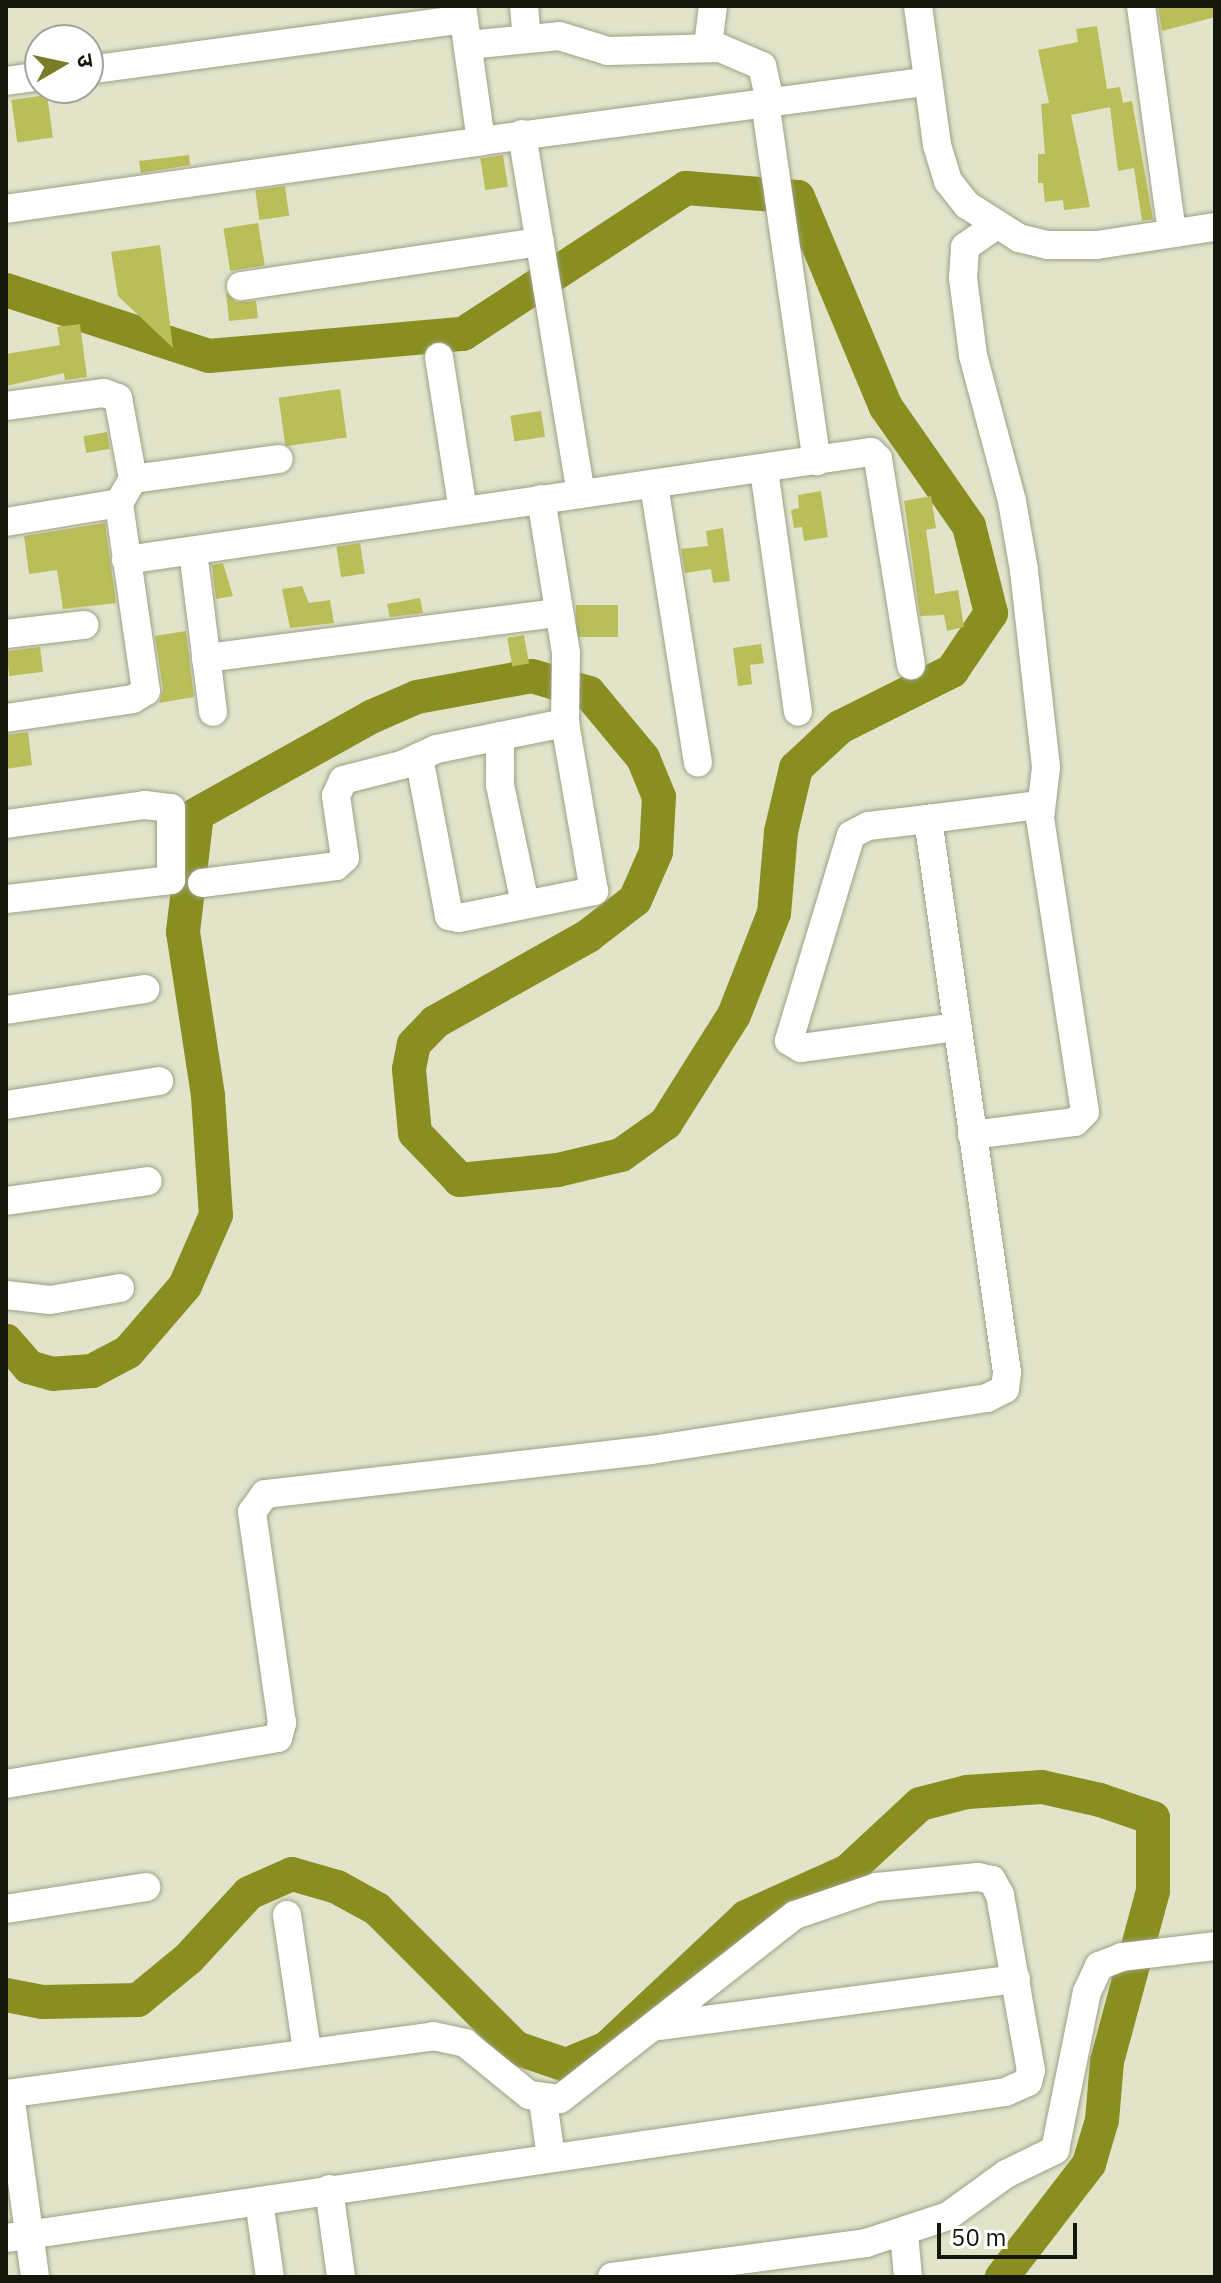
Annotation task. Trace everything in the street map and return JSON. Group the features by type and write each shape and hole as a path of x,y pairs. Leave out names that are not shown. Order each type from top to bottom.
{"street":[{"path":"524,6 527,39"},
{"path":"708,46 713,6"},
{"path":"918,6 928,81 948,181 967,205 1019,238 1071,247 1215,227"},
{"path":"1141,6 1172,233"},
{"path":"464,24 481,141"},
{"path":"104,68 464,24 527,39 567,36 608,51 708,46 762,66 773,169 817,461"},
{"path":"6,209 522,134 928,81"},
{"path":"522,134 581,493"},
{"path":"972,1135 1075,1122 1085,1112 1039,805 1046,767 1024,570 1012,501 973,355 962,269 965,247 996,225"},
{"path":"241,286 541,244"},
{"path":"439,357 463,510"},
{"path":"6,406 104,393 118,398 126,491 126,560 146,691 133,699 6,718"},
{"path":"126,560 581,493 764,470 871,452 878,459 911,665"},
{"path":"6,522 126,491 279,459"},
{"path":"764,470 798,712"},
{"path":"654,485 698,763"},
{"path":"419,757 449,916 588,894 596,885 566,696 559,613 541,499"},
{"path":"193,551 213,712"},
{"path":"206,658 559,613"},
{"path":"6,634 84,625"},
{"path":"202,883 342,863 336,796 343,780 500,736 566,696"},
{"path":"500,736 500,785 525,904"},
{"path":"6,824 145,805 171,808 171,880 6,899"},
{"path":"957,1027 801,1048 789,1041 851,835 868,826 1039,805"},
{"path":"6,1784 278,1738 282,1723 252,1512 265,1494 651,1450 997,1394 1005,1389 1007,1372 928,819"},
{"path":"6,1010 145,989"},
{"path":"6,1105 159,1081"},
{"path":"6,1201 148,1181"},
{"path":"6,1295 50,1300 120,1288"},
{"path":"18,2237 1020,2088 1031,2070 1000,1895 992,1880 978,1877 877,1887 795,1915 575,2091 543,2101"},
{"path":"6,1909 146,1887"},
{"path":"287,1915 307,2051"},
{"path":"612,2277 904,2233 948,2216 1006,2174 1055,2150 1092,1976 1099,1966 1130,1956 1215,1946"},
{"path":"658,2027 1016,1979"},
{"path":"35,2277 18,2237 8,2094 307,2051 449,2037 543,2101 551,2157"},
{"path":"329,2189 341,2277"},
{"path":"259,2201 270,2277"},
{"path":"904,2233 908,2277"}],"building":[{"path":"1158,6 1215,6 1215,17 1162,31"},
{"path":"1097,26 1107,89 1120,87 1123,103 1132,101 1153,219 1142,221 1134,168 1118,171 1110,107 1071,115 1090,207 1064,210 1063,200 1045,202 1043,183 1038,183 1038,154 1045,154 1041,104 1049,103 1038,50 1078,42 1076,29"},
{"path":"24,98 24,104 48,104 53,138 17,143 11,100"},
{"path":"189,155 190,165 141,173 139,161"},
{"path":"503,155 508,187 485,190 480,159"},
{"path":"285,186 289,216 259,220 255,190"},
{"path":"258,223 265,265 230,271 223,228"},
{"path":"160,245 173,348 118,296 111,252"},
{"path":"226,292 236,302 256,301 258,318 229,321"},
{"path":"80,324 87,377 65,380 64,373 6,386 6,354 60,345 57,327"},
{"path":"340,389 347,438 285,446 279,398"},
{"path":"541,411 545,437 514,442 510,416"},
{"path":"107,432 110,449 86,453 83,436"},
{"path":"821,491 828,537 804,541 802,527 794,528 791,510 799,508 798,495"},
{"path":"931,496 936,528 926,530 935,594 958,590 964,627 947,631 944,615 920,616 904,501"},
{"path":"105,523 116,603 63,609 57,570 29,574 24,536"},
{"path":"723,528 730,581 713,583 711,569 685,573 681,549 708,546 706,531"},
{"path":"360,543 365,574 341,577 336,547"},
{"path":"223,563 233,596 216,599 212,565"},
{"path":"302,586 309,603 330,600 334,623 290,628 282,589"},
{"path":"420,598 423,613 390,617 387,604"},
{"path":"576,605 618,605 618,637 576,637"},
{"path":"186,631 194,697 159,703 163,689 155,636"},
{"path":"524,635 529,664 512,667 507,638"},
{"path":"761,644 764,663 750,665 752,684 738,686 733,648"},
{"path":"40,647 43,672 9,676 6,651"},
{"path":"28,732 32,765 6,769 6,735"}],"waterway":[{"path":"6,290 209,356 463,334 686,188 798,197 886,407 969,526 991,613 952,671 840,727 796,768 781,832 774,913 734,1015 666,1123 621,1155 558,1170 460,1180 415,1133 409,1069 414,1044 435,1022 588,936 635,900 656,852 659,797 643,758 589,693 532,676 417,697 371,717 197,814 183,932 208,1096 216,1215 185,1286 128,1352 92,1371 53,1374 29,1367 6,1341"},
{"path":"6,1995 42,2002 138,2000 189,1958 249,1893 292,1874 337,1887 377,1909 516,2048 566,2065 607,2048 746,1917 848,1871 920,1804 967,1792 1042,1787 1100,1800 1153,1818 1153,1891 1107,2061 1102,2120 1089,2164 1002,2277"}]}
